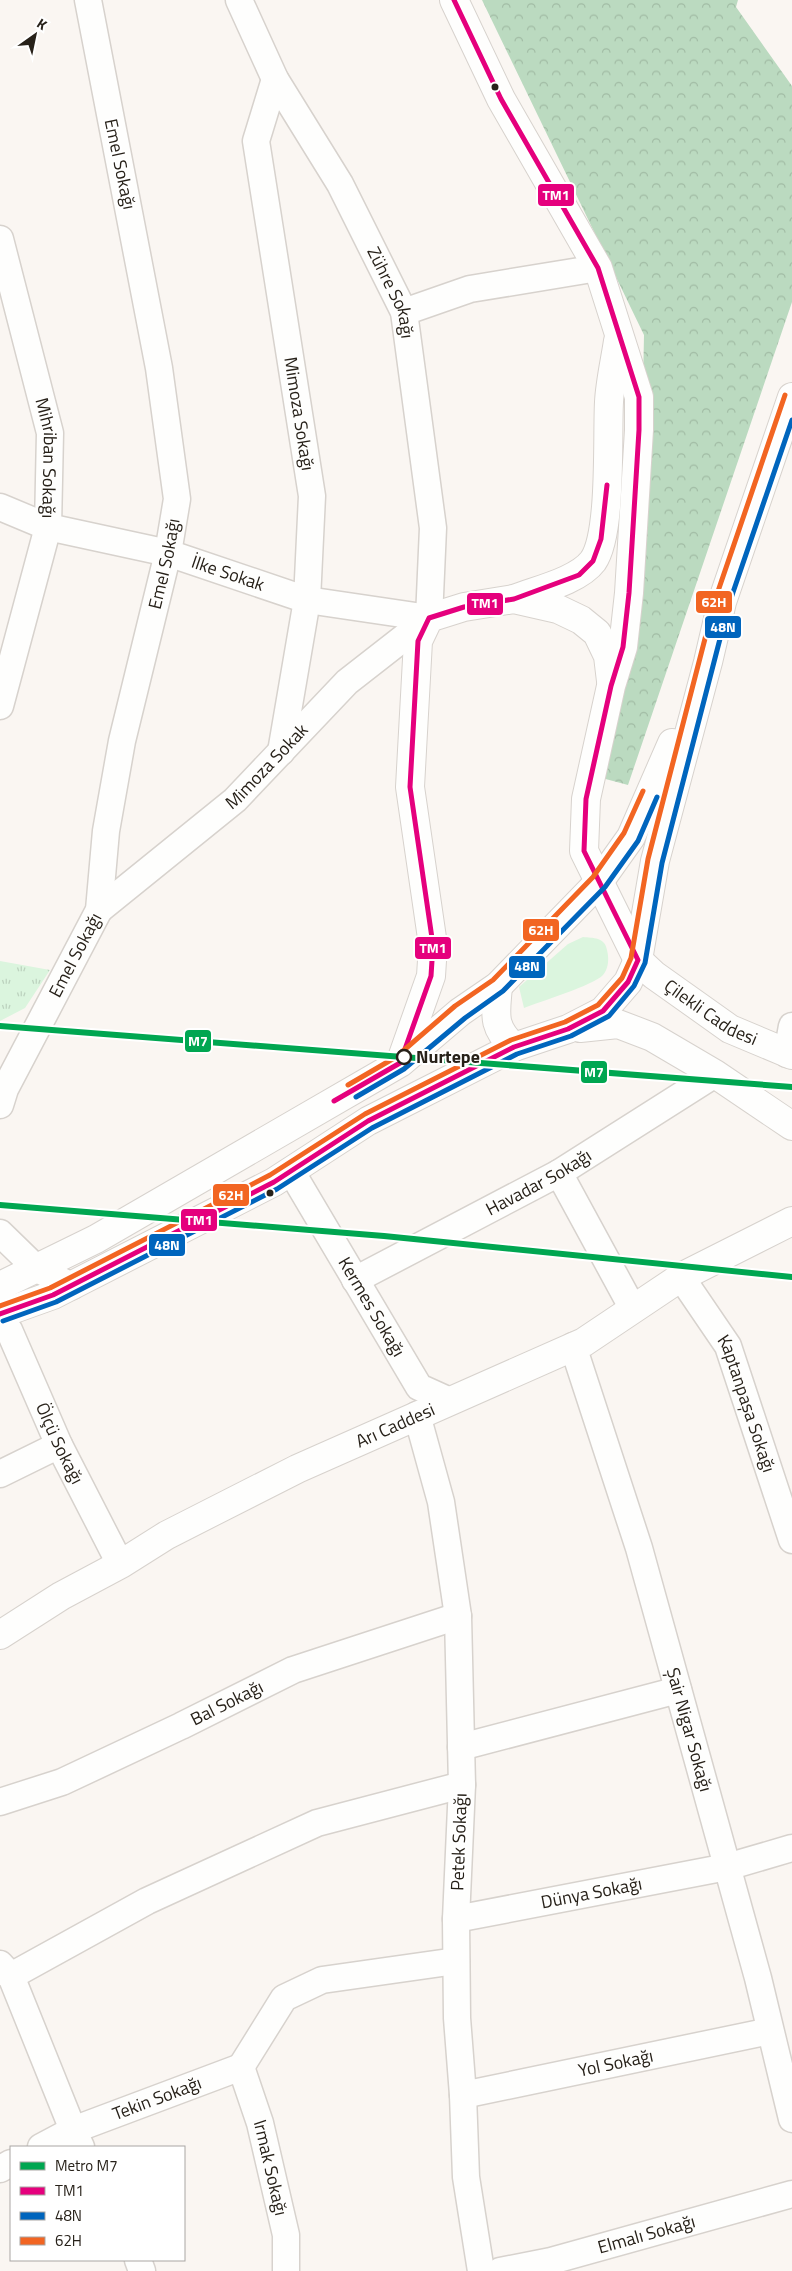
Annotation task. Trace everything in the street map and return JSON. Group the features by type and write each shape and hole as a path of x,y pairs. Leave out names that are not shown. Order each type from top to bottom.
{"street":[{"name":"Emel Sokağı","path":"0,1105 5,1088 99,910 106,831 122,741 168,553 177,499 159,368 88,0"},
{"name":"Zühre Sokağı","path":"239,0 276,79 340,184 404,312 433,528 429,618"},
{"path":"454,0 501,99 598,268 639,397 640,430 629,592 623,647 611,686 586,800 584,851 592,890 620,922 638,960"},
{"name":"Mimoza Sokağı","path":"276,79 256,141 312,496 307,600 281,752"},
{"name":"Mihriban Sokağı","path":"0,239 50,433 48,527 0,706"},
{"path":"404,312 470,289 598,268"},
{"path":"400,1063 431,976 433,945 410,786 418,641 429,618 464,606 514,598 579,575 593,561 601,539 607,493 609,400 619,337"},
{"path":"4,1322 266,1186 368,1121 514,1046 568,1029 603,1011 628,982 638,960 654,860 708,662 722,602 792,397"},
{"name":"İlke Sokak","path":"0,507 48,527 168,553 307,600 429,618"},
{"path":"514,598 558,609 581,620 597,633 608,656 611,686"},
{"name":"Mimoza Sokak","path":"99,910 235,800 347,682 429,618"},
{"path":"0,1286 96,1239 400,1063 460,1012 498,986 592,890 631,837 708,662"},
{"name":"Çilekli Caddesi","path":"638,960 654,975 730,1029 789,1054"},
{"path":"498,986 495,1018 504,1038 514,1046"},
{"path":"568,1029 618,1024 652,1037 714,1074 792,1126"},
{"path":"789,1054 792,1026"},
{"name":"Havadar Sokağı","path":"355,1280 559,1172 714,1074"},
{"name":"Kermes Sokağı","path":"291,1171 418,1387 450,1401"},
{"path":"559,1172 633,1309"},
{"name":"Arı Caddesi","path":"0,1634 61,1596 121,1564 167,1535 297,1469 584,1342 681,1277 792,1220"},
{"path":"0,1233 37,1269 72,1286"},
{"name":"Kaptanpaşa Sokağı","path":"681,1277 728,1346 792,1540"},
{"name":"Ölçü Sokağı","path":"4,1322 59,1445 115,1554"},
{"name":"Şair Nigar Sokağı","path":"573,1346 639,1548 758,1978 792,2119"},
{"name":"Petek Sokağı","path":"417,1415 441,1502 458,1616 462,1785 456,1919 458,2018 466,2177 481,2271"},
{"path":"0,1474 59,1445"},
{"name":"Bal Sokağı","path":"0,1802 62,1782 181,1726 293,1670 458,1616"},
{"path":"461,1747 678,1690"},
{"path":"77,2139 4,1970 317,1822 462,1785"},
{"name":"Dünya Sokağı","path":"456,1919 727,1867 792,1848"},
{"path":"241,2068 284,1998 322,1980 456,1961"},
{"name":"Yol Sokağı","path":"463,2095 770,2031"},
{"name":"Tekin Sokağı","path":"46,2146 77,2139 241,2068"},
{"name":"Irmak Sokağı","path":"241,2068 260,2124 286,2235 286,2271"},
{"name":"Elmalı Sokağı","path":"500,2271 550,2261 792,2194"}],"green space":[{"path":"482,0 738,0 736,7 792,86 792,302 628,785 598,777 638,633 644,335"},
{"path":"583,937 601,940 606,946 608,963 603,975 589,984 524,1008 519,987 568,944"},
{"path":"0,961 50,970 25,1008 0,1021"}],"metro line":[{"name":"M7","path":"0,1026 792,1087"},
{"name":"M7","path":"0,1205 384,1236 792,1277"}],"transit line":[{"name":"TM1","path":"0,1314 53,1295 274,1182 368,1121 514,1047 568,1029 603,1011 628,982 638,960 584,851 586,799 611,686 623,647 629,593 639,430 639,397 598,268 501,99 454,0"},
{"name":"62H","path":"0,1306 50,1288 270,1175 365,1114 511,1040 565,1022 598,1005 622,978 631,958 648,859 715,600 785,395"},
{"name":"48N","path":"3,1321 56,1302 277,1189 372,1128 517,1054 571,1036 609,1016 634,986 645,963 662,863 729,604 792,420"},
{"name":"TM1","path":"334,1101 400,1063 431,976 433,945 410,787 418,641 429,618 464,607 514,599 579,575 593,561 601,539 607,485"},
{"name":"62H","path":"348,1085 396,1057 455,1006 493,980 593,877 624,833 643,791"},
{"name":"48N","path":"356,1097 404,1069 465,1018 503,991 605,887 638,841 657,797"}],"place":[{"name":"Nurtepe","path":"404,1057"}]}
